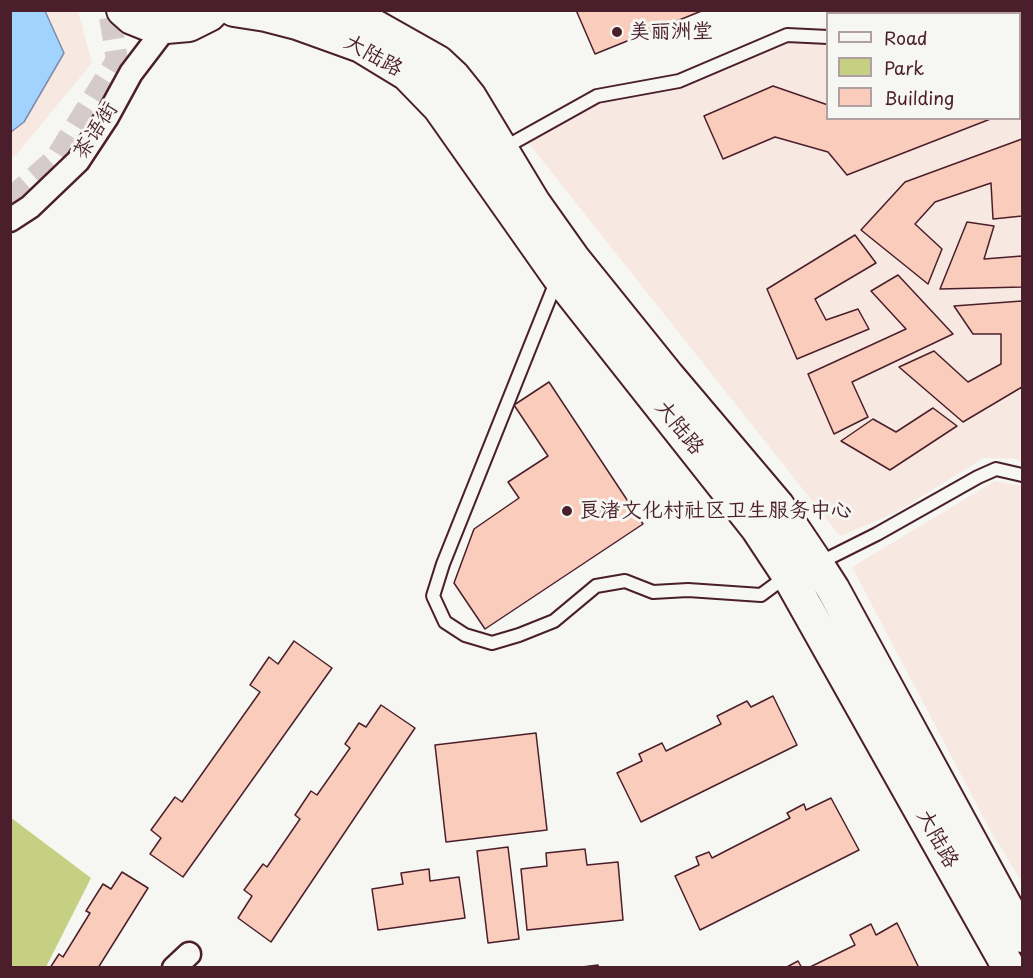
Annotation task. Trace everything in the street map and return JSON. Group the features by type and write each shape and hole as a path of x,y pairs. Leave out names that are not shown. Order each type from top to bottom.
{"main road":[{"path":"123,10 132,18 147,24 166,27 189,25 221,12"},
{"name":"大陆路","path":"326,10 376,27 438,62 470,97 489,155 558,276 757,528 843,607 1023,936"},
{"name":"大陆路","path":"221,12 266,15 331,34 361,46 388,61 423,88 534,204 573,258 668,376 778,506 802,570 1008,968"}],"street":[{"name":"茶语街","path":"10,220 30,207 78,161 107,117 131,73 166,27"}],"lane":[{"path":"489,155 597,96 679,81 787,35 826,37"},
{"path":"558,276 443,564 433,596 445,622 465,635 492,643 519,635 554,621 596,586 625,581 652,592 688,590 760,595 802,570 886,529 978,477 996,469 1023,475"}],"shaded area":[{"path":"861,10 1022,11 1022,463 1016,459 984,458 895,513 840,536 519,131 593,89 673,74 785,29 826,27 826,120 1021,120 1021,12 860,12"},
{"path":"11,11 78,11 92,63 11,159"},
{"path":"995,481 1022,486 1022,882 990,830 852,567"}],"green space":[{"path":"10,817 91,878 46,967 11,967"}],"water":[{"path":"11,10 45,11 64,53 24,122 11,132"}],"building":[{"name":"美丽洲堂","path":"576,10 704,10 595,54"},
{"path":"924,10 1022,10 1022,36 1021,12 924,12"},
{"path":"1021,48 1022,48 1021,108"},
{"path":"773,86 826,104 826,120 988,120 847,175 828,152 775,137 723,159 704,116"},
{"path":"1022,139 1022,216 993,219 991,183 935,202 915,224 942,249 928,284 861,230 905,182"},
{"path":"967,222 994,226 984,259 1022,256 1022,287 940,289"},
{"path":"855,235 876,263 815,299 826,320 858,309 869,329 797,359 767,289"},
{"path":"898,275 953,334 852,382 868,417 834,434 808,374 906,329 871,291"},
{"path":"1022,301 1022,387 963,422 899,367 934,351 968,382 1001,364 1001,334 973,334 954,306"},
{"name":"良渚文化村社区卫生服务中心","path":"549,382 643,524 485,629 454,583 474,529 519,498 508,482 548,456 514,405"},
{"path":"933,408 957,426 890,470 841,441 873,419 896,432"},
{"path":"294,641 332,668 183,877 150,854 161,838 151,830 175,797 182,802 260,692 250,685 269,657 278,664"},
{"path":"773,696 797,745 641,822 617,773 642,761 639,754 662,743 666,751 721,724 717,716 747,701 751,707"},
{"path":"381,705 415,728 271,942 238,918 252,896 244,890 263,864 267,867 300,819 295,815 311,791 317,795 350,748 345,744 359,723 366,727"},
{"path":"536,733 547,830 446,842 435,745"},
{"path":"831,798 859,850 700,930 675,876 699,865 696,857 709,852 712,858 790,818 787,813 804,804 806,810"},
{"path":"508,847 519,939 488,943 477,851"},
{"path":"585,849 587,865 618,862 623,920 527,930 521,869 547,866 546,853"},
{"path":"429,869 430,881 459,877 465,918 378,930 372,889 403,884 401,873"},
{"path":"122,872 148,888 98,968 50,968 59,954 63,957 90,913 86,911 103,884 111,889"},
{"path":"897,923 919,968 808,968 855,945 850,935 871,924 876,935"},
{"path":"798,961 802,968 785,968"},
{"path":"598,965 599,968 574,968"}],"tunnel":[{"path":"10,199 56,158 117,60 109,10"}],"place":[{"name":"美丽洲堂","path":"617,32"},
{"name":"良渚文化村社区卫生服务中心","path":"567,511"}]}
